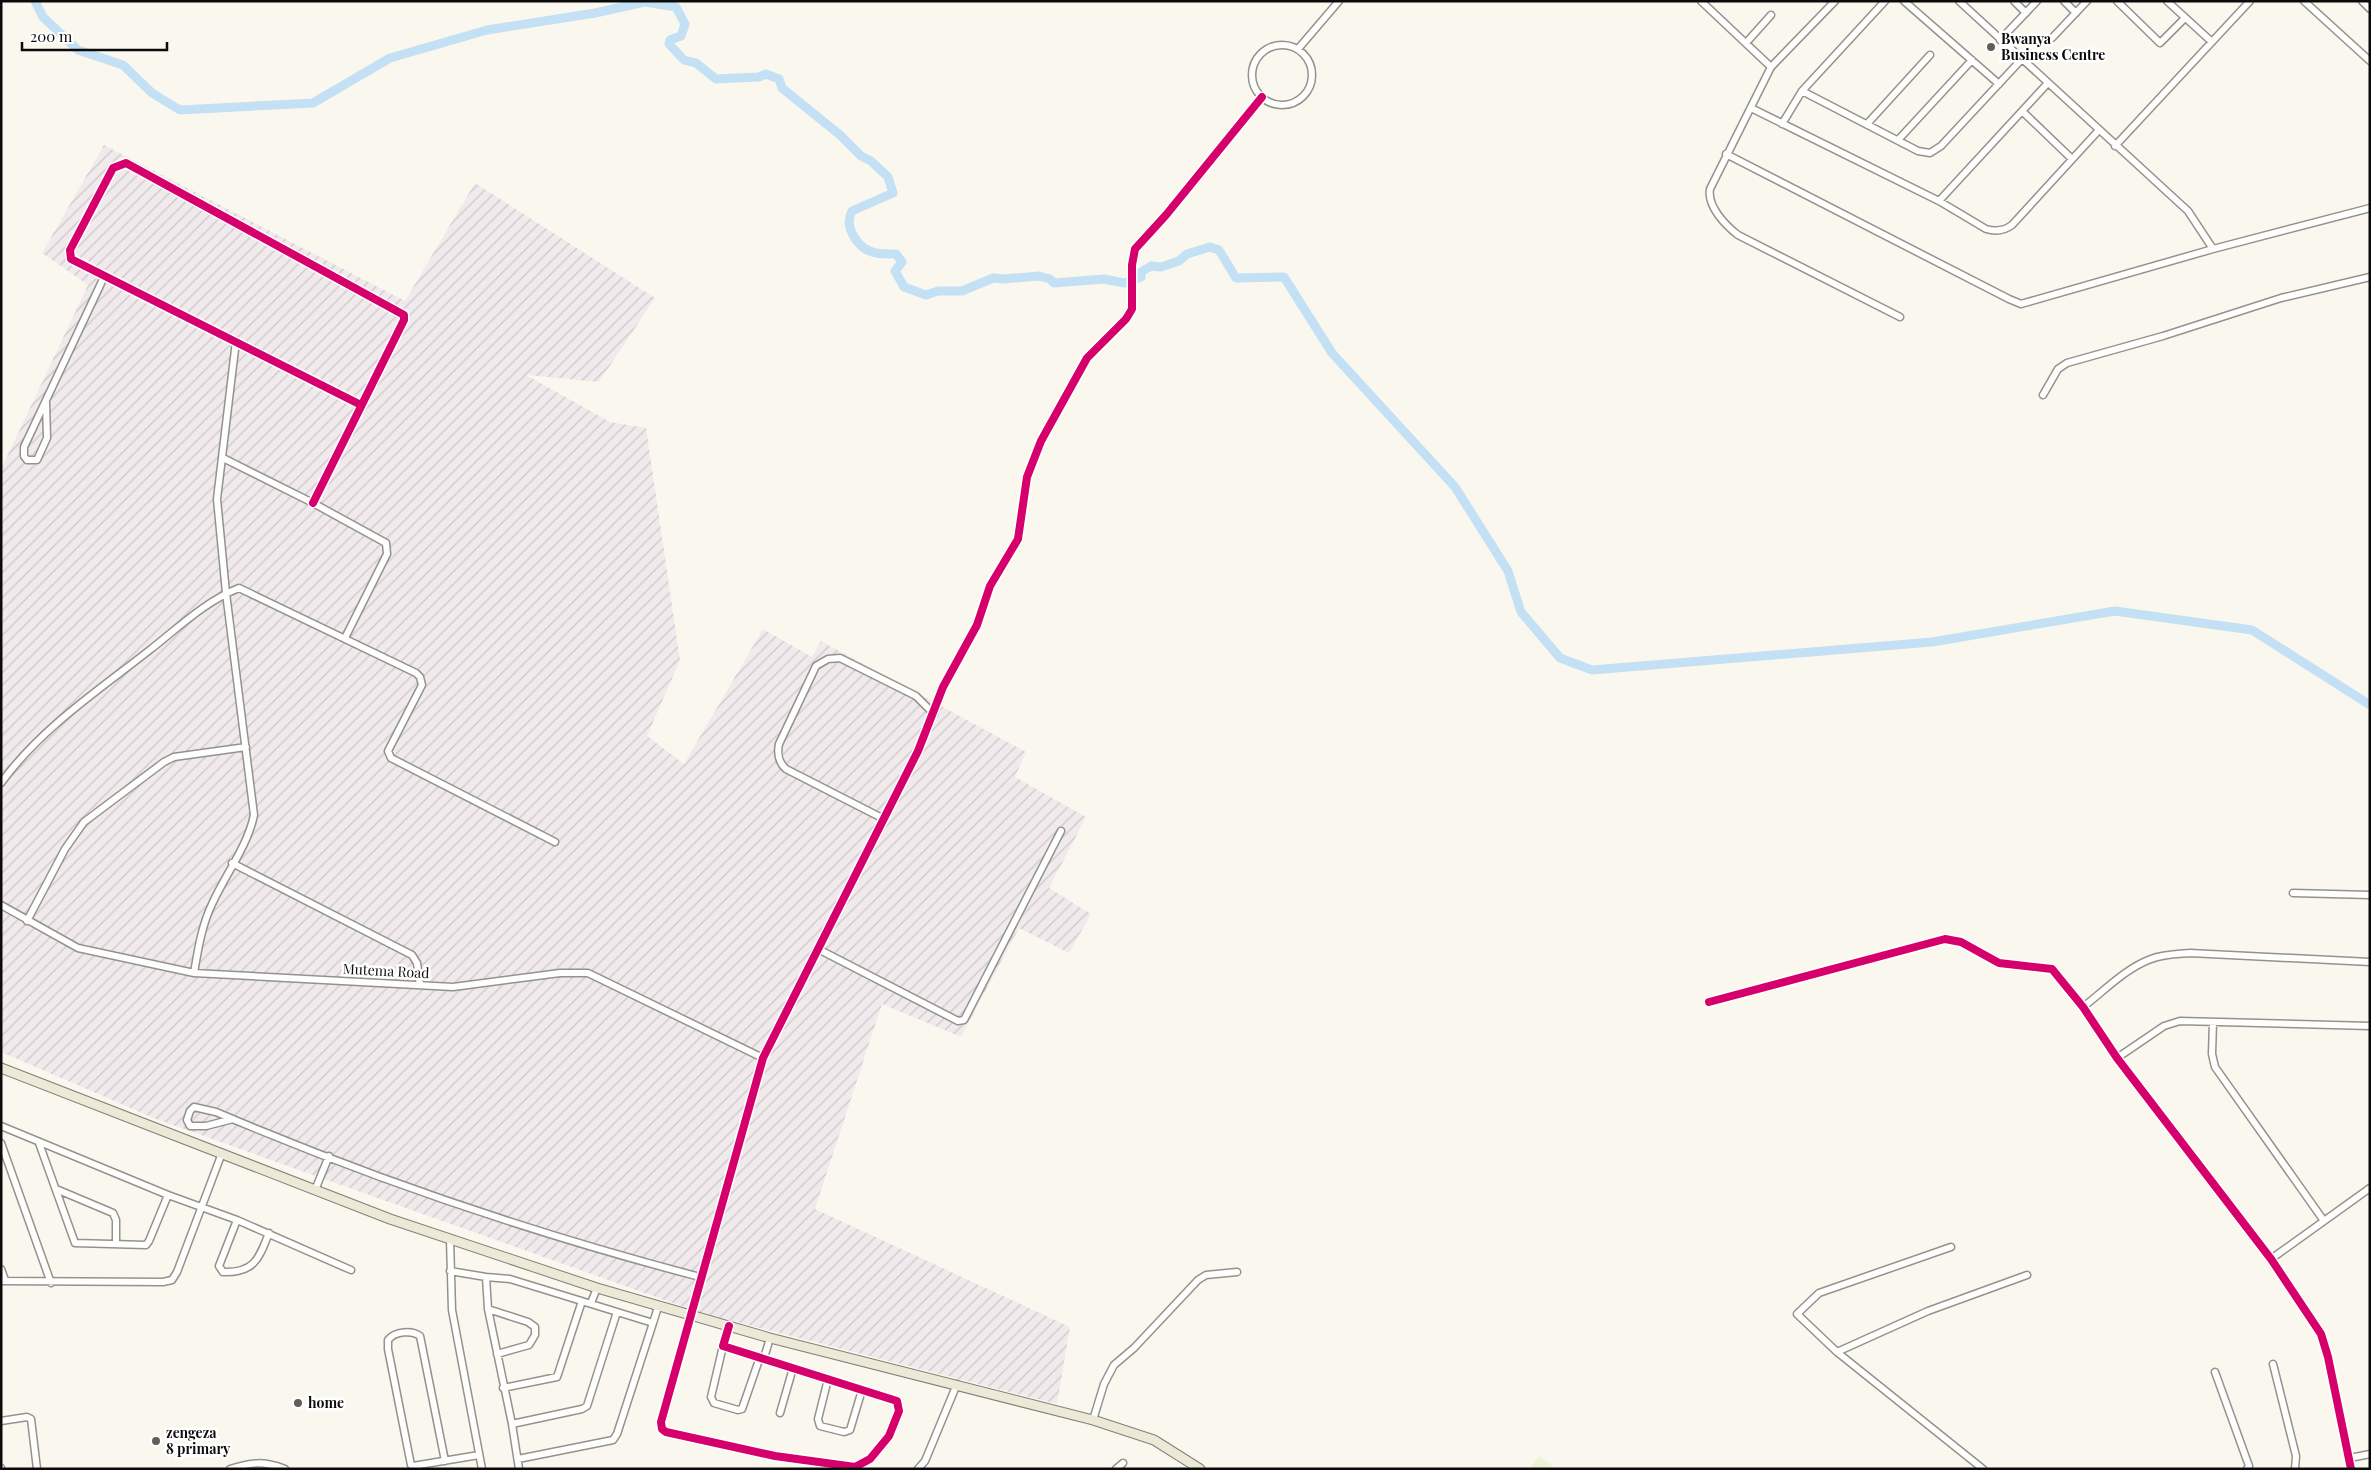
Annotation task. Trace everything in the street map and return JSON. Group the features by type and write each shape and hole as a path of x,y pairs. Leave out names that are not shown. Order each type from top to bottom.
{"main road":[{"path":"1,1068 315,1190 450,1239 658,1307 770,1338 1093,1420 1154,1440 1200,1469"}],"street":[{"path":"1298,49 1339,1"},
{"path":"1701,1 1771,67"},
{"path":"1835,1 1771,67 1726,154 1709,193 1715,208 1731,230 1747,240 1900,317"},
{"path":"1782,124 1802,91 1885,1"},
{"path":"1904,1 1999,84"},
{"path":"1959,1 2047,84 2188,211 2213,249"},
{"path":"2014,1 2026,13"},
{"path":"2000,40 2036,1"},
{"path":"2064,1 2076,13"},
{"path":"2052,38 2086,1"},
{"path":"2117,1 2160,43 2185,18"},
{"path":"2167,1 2212,42"},
{"path":"2115,146 2250,1"},
{"path":"2304,1 2370,61"},
{"path":"2362,1 2370,9"},
{"path":"1746,43 1771,15"},
{"path":"1277,45 1298,49 1308,58 1312,71 1311,85 1303,97 1290,104 1275,104 1262,97 1254,86 1252,73 1256,60 1265,50 1277,45"},
{"path":"1867,124 1930,55"},
{"path":"1898,139 1972,60"},
{"path":"1802,91 1922,152 1936,150 2021,60"},
{"path":"1939,201 2047,84"},
{"path":"723,1346 893,1398 900,1405 889,1436 870,1459 858,1467 767,1454 666,1432 662,1429 661,1422 692,1316 700,1277 763,1058 882,818 918,750 934,714 943,686 977,625 990,586 1018,539 1027,477 1041,442 1087,358 1126,319 1132,308 1131,286 1135,249 1262,97"},
{"path":"1751,108 1939,201 1986,229 2003,230 2012,225 2099,130"},
{"path":"2022,111 2072,159"},
{"path":"1726,154 2009,300 2021,304 2213,249 2370,208"},
{"path":"314,503 404,320 403,314 126,163 113,168 70,250 71,259 361,405"},
{"path":"46,402 46,444 37,460 27,460 24,456 24,447 104,277"},
{"path":"2042,395 2058,369 2065,364 2163,336 2281,298 2370,278"},
{"path":"194,973 206,919 250,830 254,815 226,593 217,499 236,341"},
{"path":"223,458 384,540 388,546 387,554 345,638"},
{"path":"1,783 23,755 58,722 191,617 226,593 239,588 345,638 420,677 422,685 388,751 391,758 555,842"},
{"path":"882,818 786,769 781,764 778,751 780,744 816,666 828,659 840,658 916,696 934,714"},
{"path":"27,921 70,842 84,822 94,812 164,762 174,757 246,747"},
{"path":"818,949 958,1021 964,1020 1061,831"},
{"path":"232,864 412,955 417,963 420,985"},
{"path":"2293,893 2370,895"},
{"name":"Mutema Road","path":"1,905 78,948 91,952 132,958 194,973 464,987 560,973 588,973 763,1058"},
{"path":"1709,1002 1945,939 1962,942 1999,963 2052,969 2083,1007 2117,1058 2271,1259 2324,1342 2351,1469"},
{"path":"2083,1007 2136,966 2153,958 2171,954 2190,952 2370,962"},
{"path":"2117,1058 2169,1024 2180,1021 2370,1026"},
{"path":"2213,1022 2212,1054 2215,1067 2324,1220"},
{"path":"233,1119 196,1127 190,1126 187,1120 190,1110 197,1107 233,1119 329,1156 542,1231 622,1256 700,1277"},
{"path":"1,1126 168,1195 269,1233 351,1270"},
{"path":"40,1142 74,1242 77,1244 143,1246 147,1243 168,1195"},
{"path":"1,1143 51,1283"},
{"path":"1,1269 3,1281 51,1283 163,1282 172,1280 222,1153"},
{"path":"315,1190 329,1156"},
{"path":"2271,1259 2370,1188"},
{"path":"56,1189 113,1214 116,1220 116,1244"},
{"path":"237,1220 220,1266 223,1272 244,1268 256,1263 269,1233"},
{"path":"450,1239 452,1310 482,1469"},
{"path":"1951,1247 1818,1293 1796,1314 1837,1352 1983,1469"},
{"path":"450,1271 510,1279 653,1323"},
{"path":"1093,1420 1104,1384 1119,1360 1134,1348 1202,1277 1237,1272"},
{"path":"1837,1352 1928,1311 2027,1275"},
{"path":"486,1277 488,1309 512,1424 519,1469"},
{"path":"591,1303 597,1288"},
{"path":"503,1388 557,1377 582,1302"},
{"path":"518,1459 613,1440 658,1307"},
{"path":"488,1309 528,1322 535,1327 535,1335 529,1345 497,1354"},
{"path":"512,1424 582,1409 587,1406 617,1312"},
{"path":"728,1326 711,1396 714,1402 738,1410 742,1409 770,1338"},
{"path":"445,1461 420,1336 412,1332 394,1335 388,1340 388,1349 411,1465 445,1461 479,1455"},
{"path":"2273,1364 2296,1456 2295,1469"},
{"path":"780,1413 793,1368"},
{"path":"2215,1372 2234,1419 2249,1466 2247,1469"},
{"path":"828,1379 818,1419 820,1426 844,1432 850,1430 862,1390"},
{"path":"918,1469 925,1461 956,1384"},
{"path":"1,1421 27,1417 31,1419 37,1469"},
{"path":"2350,1458 2370,1454"},
{"path":"230,1469 252,1462 262,1462 285,1469"},
{"path":"1116,1469 1123,1463"}],"shaded area":[{"path":"104,145 405,301 475,183 655,298 599,382 526,375 610,422 646,428 680,660 647,736 684,764 763,629 812,657 821,641 1026,752 1015,777 1086,817 1049,888 1091,914 1069,953 1019,928 961,1037 882,1004 815,1209 1070,1327 1057,1404 698,1312 156,1119 1,1052 1,469 88,285 42,253"}],"green space":[{"path":"1539,1456 1556,1469 1534,1469 1531,1466"}],"waterway":[{"path":"35,1 43,17 78,50 123,65 152,93 180,110 313,103 390,58 487,30 595,13 645,2 676,7 685,24 681,36 670,40 669,44 684,60 696,63 716,79 759,77 766,74 779,79 782,88 888,177 893,193 852,211 850,218 851,231 864,248 876,253 896,254 902,262 895,271 904,287 926,295 938,291 962,291 993,278 1039,276 1050,279 1054,283 1104,279 1124,283 1141,277 1141,272 1151,266 1161,267 1179,261 1187,254 1210,247 1219,250 1236,278 1284,277 1332,353 1455,487 1508,571 1521,612 1560,658 1592,670 1932,642 2115,611 2252,630 2370,705"}],"cycle path":[{"path":"729,1326 723,1346 897,1401 899,1411 889,1436 870,1459 855,1467 775,1456 666,1432 662,1429 661,1422 763,1058 918,751 943,687 977,625 990,586 1018,539 1027,477 1041,441 1087,358 1126,319 1132,309 1132,265 1135,249 1166,215 1262,97"},
{"path":"313,503 404,320 404,315 126,163 113,168 70,250 71,259 361,405"},
{"path":"1709,1002 1945,939 1961,942 1999,963 2052,969 2083,1007 2117,1058 2271,1259 2321,1334 2328,1357 2351,1469"}],"place":[{"name":"Bwanya Business Centre","path":"1991,47"},
{"name":"home","path":"298,1403"},
{"name":"zengeza 8 primary","path":"156,1441"}]}
